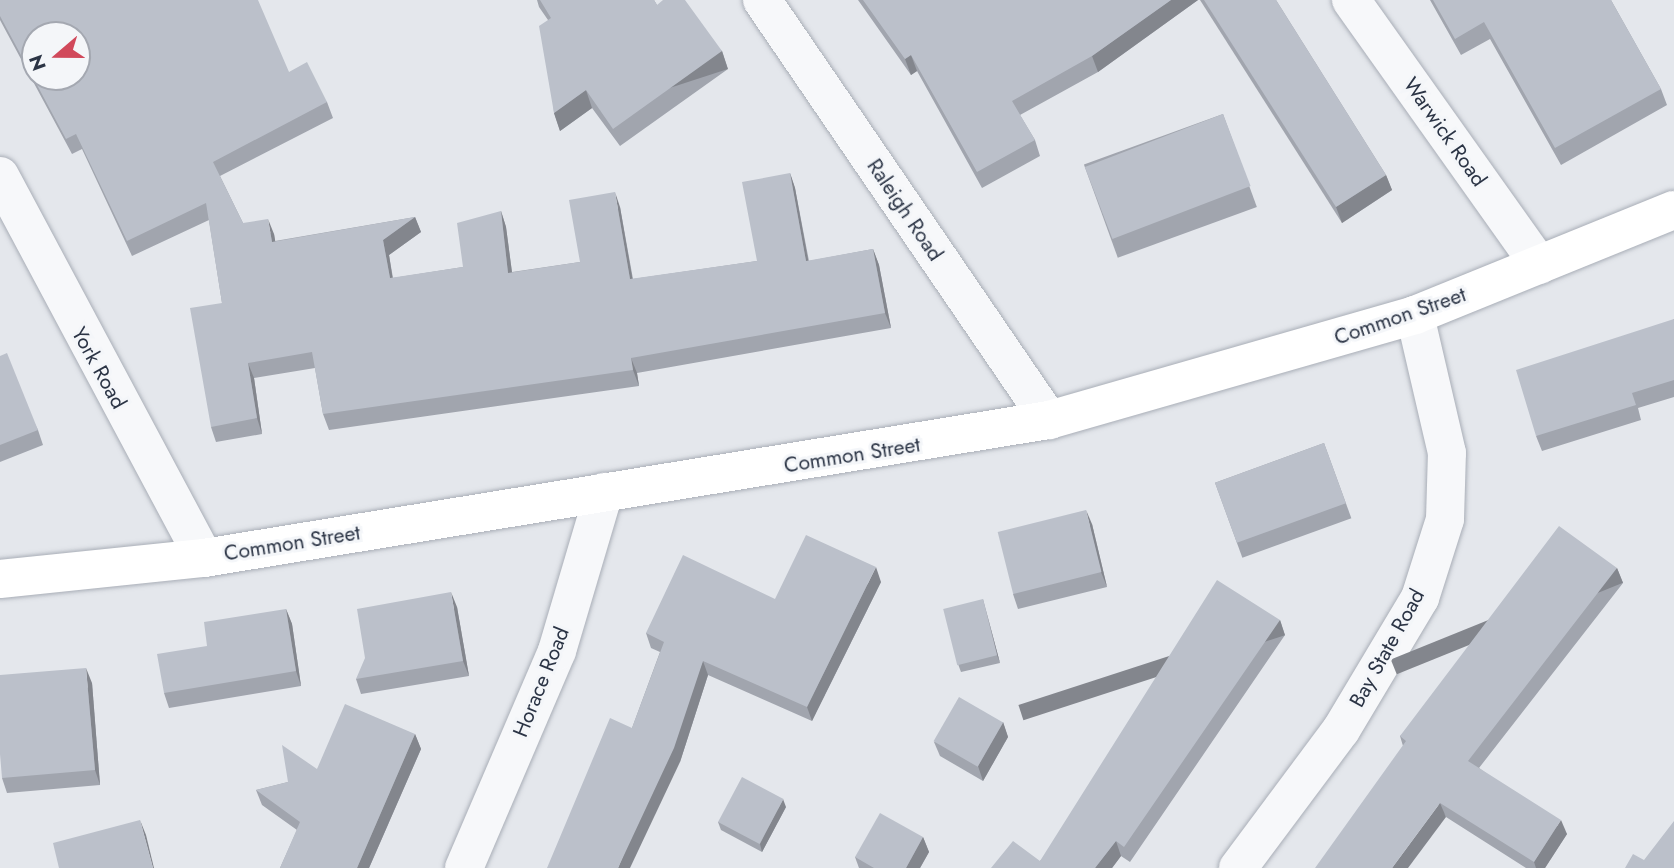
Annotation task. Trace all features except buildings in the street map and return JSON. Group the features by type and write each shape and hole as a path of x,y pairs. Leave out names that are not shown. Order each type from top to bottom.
{"main road":[{"name":"Common Street","path":"0,579 204,558 1049,420 1415,315 1674,210"}],"street":[{"name":"Raleigh Road","path":"762,0 1049,420"},
{"name":"Warwick Road","path":"1352,0 1539,265"},
{"name":"York Road","path":"0,176 204,558"},
{"name":"Bay State Road","path":"1238,868 1341,730 1424,584 1445,519 1447,453 1415,315"},
{"name":"Horace Road","path":"464,868 557,651 604,492"}]}
